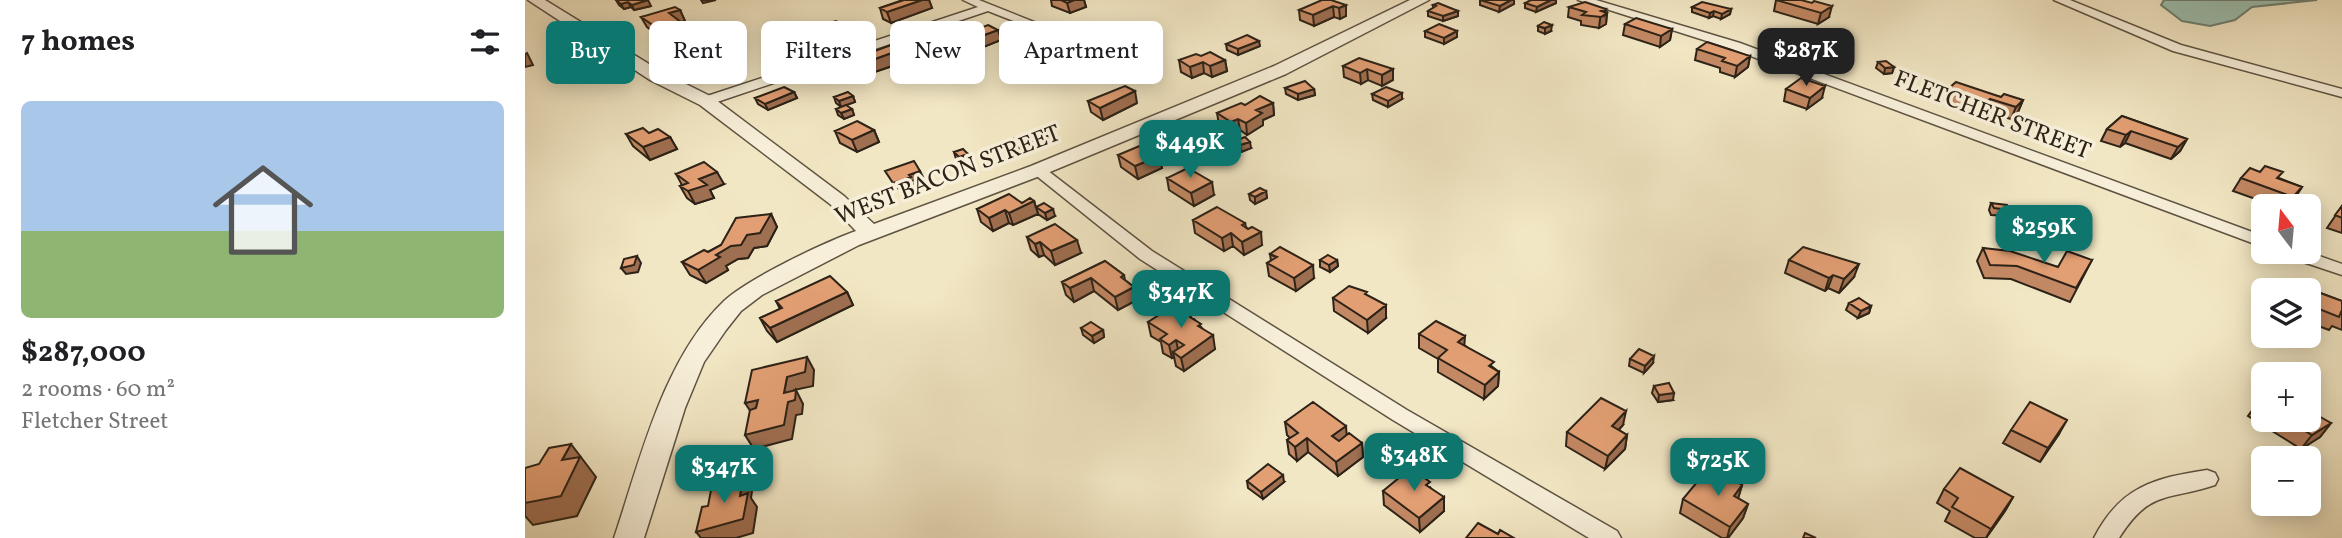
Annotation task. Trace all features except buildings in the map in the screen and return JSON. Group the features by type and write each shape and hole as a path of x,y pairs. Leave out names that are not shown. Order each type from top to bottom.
{"street":[{"path":"535,0 656,76 706,101 837,200 871,233"},
{"path":"969,0 1023,21"},
{"name":"WEST BACON STREET","path":"629,538 672,408 692,361 717,324 733,306 754,290 851,240 1038,170 1280,71 1422,0"},
{"name":"FLETCHER STREET","path":"1584,0 1736,46 2251,238"},
{"path":"2060,0 2177,48 2342,93"},
{"path":"706,101 987,8"},
{"path":"1038,170 1169,270 1388,408 1609,538"},
{"path":"2321,263 2342,271"},
{"path":"2106,538 2121,512 2139,496 2162,486 2207,479"}],"shaded area":[{"path":"2164,0 2317,0 2252,7 2235,20 2210,26 2182,21 2161,5"}]}
